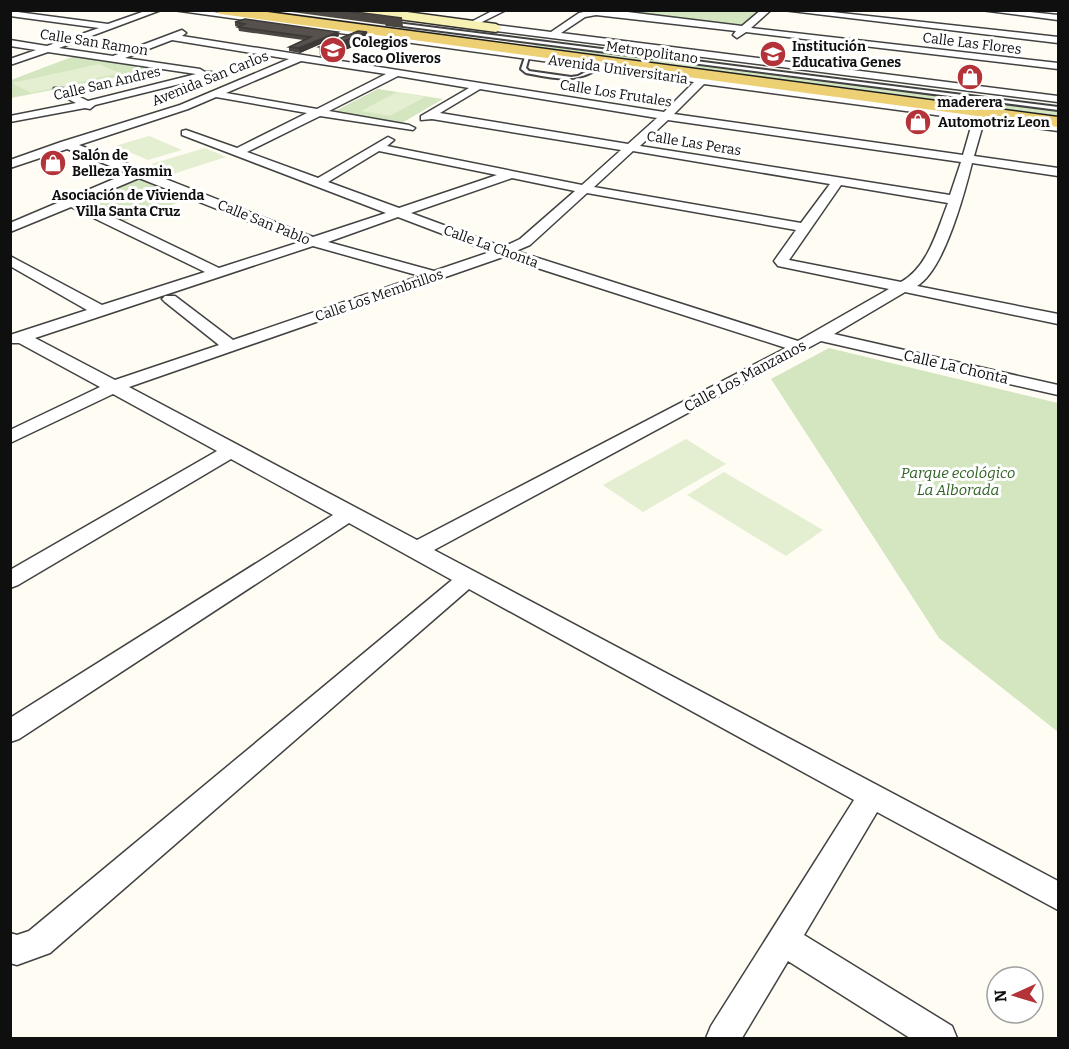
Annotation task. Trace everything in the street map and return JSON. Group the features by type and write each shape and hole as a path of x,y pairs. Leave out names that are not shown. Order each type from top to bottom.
{"main road":[{"name":"Avenida Universitaria","path":"314,10 370,23 1059,120"},
{"name":"Avenida Universitaria","path":"223,14 550,37 1059,108"},
{"path":"496,28 550,37"}],"street":[{"path":"10,62 157,10"},
{"name":"Avenida Universitaria","path":"177,10 223,14"},
{"path":"370,23 418,10"},
{"path":"471,24 502,10"},
{"path":"550,37 582,15 607,10"},
{"path":"715,55 767,10"},
{"path":"787,10 1059,40"},
{"path":"985,10 1059,18"},
{"name":"Calle Las Flores","path":"595,12 1059,66"},
{"path":"10,13 110,27"},
{"path":"203,25 223,14"},
{"name":"Avenida Universitaria","path":"370,23 471,24 496,28"},
{"name":"Avenida Universitaria","path":"370,23 527,57 1059,129"},
{"path":"114,59 192,29"},
{"name":"Calle Los Frutales","path":"170,37 666,116 1059,172"},
{"name":"Avenida Universitaria","path":"550,37 715,55 1059,99"},
{"name":"Calle San Ramon","path":"10,43 209,74"},
{"name":"Avenida San Carlos","path":"10,164 65,144 118,119 184,106 318,51"},
{"name":"Calle San Andres","path":"10,119 87,104 209,74"},
{"path":"238,152 395,74"},
{"name":"Calle Los Membrillos","path":"10,437 113,387 503,252 525,242 666,116 702,80"},
{"path":"320,182 477,87"},
{"path":"58,90 118,119"},
{"path":"214,94 409,128"},
{"name":"Calle Las Peras","path":"430,115 954,200"},
{"name":"Calle Los Manzanos","path":"416,550 800,347 921,277 931,260 954,200 969,158 979,118"},
{"name":"Calle La Chonta","path":"186,133 503,252 800,347"},
{"name":"Calle San Pablo","path":"65,144 313,242 433,275"},
{"path":"377,147 584,189 806,228"},
{"path":"10,228 140,173"},
{"path":"16,339 512,174"},
{"path":"838,181 781,261 1059,319"},
{"path":"72,202 219,273"},
{"path":"10,260 100,311"},
{"path":"170,299 231,346"},
{"name":"Calle La Chonta","path":"819,336 1059,390"},
{"path":"16,339 232,450 1059,896"},
{"path":"10,580 232,450"},
{"path":"10,732 349,514"},
{"path":"10,948 17,950 39,942 468,578"},
{"path":"723,1038 872,796"},
{"path":"783,940 940,1038"}],"lane":[{"name":"Metropolitano","path":"243,10 370,23 1059,108"},
{"path":"527,57 523,69 539,74 579,77 601,66"}],"green space":[{"path":"623,10 761,11 739,27 610,13"},
{"path":"538,43 1058,111 1058,116 531,47"},
{"path":"77,55 159,69 11,98 11,80"},
{"path":"99,64 120,73 31,93 12,83"},
{"path":"378,89 443,99 400,124 333,112"},
{"path":"397,92 425,97 390,116 361,111"},
{"path":"149,136 182,150 148,160 115,146"},
{"path":"205,148 226,157 173,174 151,164"},
{"path":"139,177 191,198 122,222 80,203"},
{"name":"Parque ecológico La Alborada","path":"829,348 1058,403 1058,732 939,638 771,379"},
{"path":"686,439 726,464 643,512 603,485"},
{"path":"724,472 823,530 786,556 687,495"}],"building":[{"path":"245,19 338,32 299,48 289,47 311,37 238,27 245,24 235,22"},
{"path":"358,31 367,32 326,48 319,47"}],"place":[{"name":"Colegios Saco Oliveros","path":"333,50"},
{"name":"Institución Educativa Genes","path":"773,54"},
{"name":"maderera","path":"970,77"},
{"name":"Automotriz Leon","path":"918,122"},
{"name":"Salón de Belleza Yasmin","path":"53,163"}],"district":[{"name":"Asociación de Vivienda Villa Santa Cruz","path":"128,204"}]}
